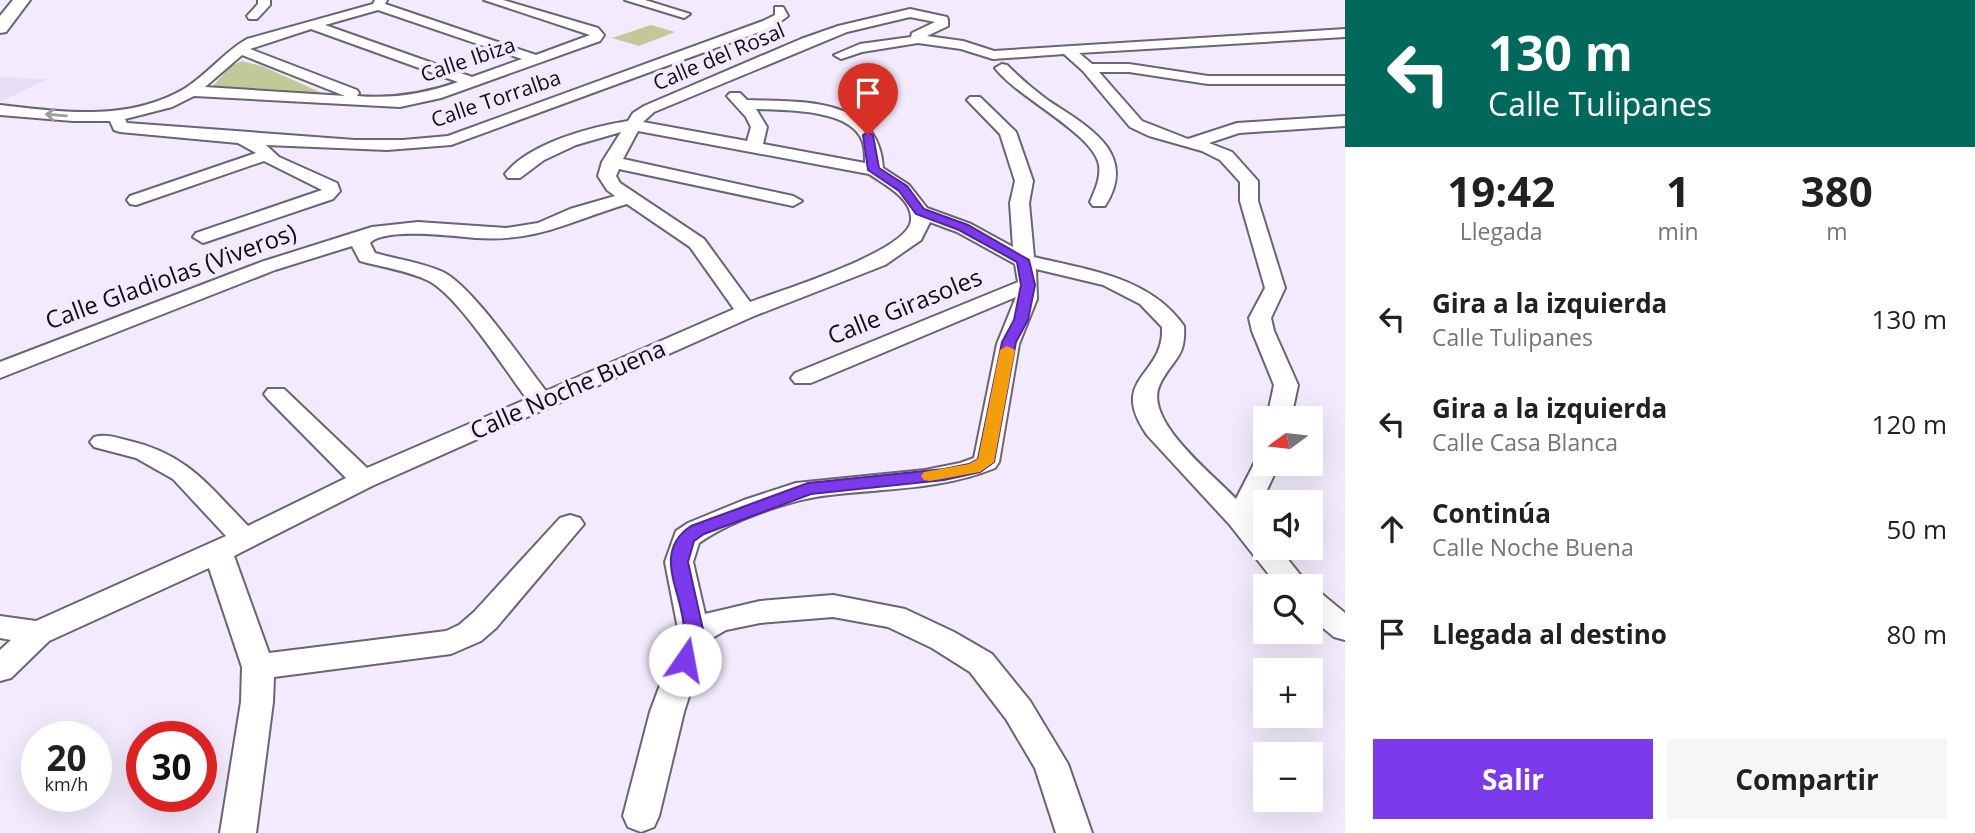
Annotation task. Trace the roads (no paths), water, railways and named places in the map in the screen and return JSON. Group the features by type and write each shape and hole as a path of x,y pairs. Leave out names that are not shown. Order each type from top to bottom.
{"main road":[{"path":"0,28 22,0"}],"street":[{"name":"Calle Ibiza","path":"198,91 375,102 416,100 595,38 596,34 490,0"},
{"path":"631,0 684,14"},
{"path":"253,16 268,2"},
{"path":"239,48 379,3 536,59"},
{"name":"Calle Torralba","path":"0,110 243,139 389,146 451,140 768,24 782,16 779,10"},
{"name":"Calle del Rosal","path":"611,162 639,116 649,109 818,38 910,13 942,20 943,23 917,36 918,39"},
{"path":"312,25 472,82"},
{"path":"841,55 857,47 903,44 918,39 963,45 993,55 1345,33"},
{"path":"239,48 375,102"},
{"name":"Calle Torralba","path":"0,124 79,130 170,114 198,91 239,48"},
{"path":"1066,49 1088,68 1136,124 1155,134 1206,147 1226,156 1249,181 1249,201 1275,288 1260,317 1260,328 1277,354 1286,386 1282,406"},
{"path":"1002,68 1030,94 1098,142 1107,166 1106,189 1099,202"},
{"path":"1088,68 1129,68 1208,80 1345,80"},
{"path":"717,81 744,104 759,127 754,146"},
{"path":"641,817 667,712 694,634 679,562 686,538 698,530 808,489 944,474 974,468 986,462 1009,342 1021,320 1026,273 1019,192 1024,181 1008,132 975,100"},
{"path":"744,104 815,101 854,122 868,135 874,170"},
{"path":"1187,144 1237,128 1345,121"},
{"path":"1080,127 1136,124"},
{"path":"514,174 539,157 580,139 613,128 634,125 754,146 874,170 903,189 920,212 964,228 1026,273 1110,281 1147,300 1173,326 1174,343 1147,383 1142,403 1145,413 1156,430 1240,519 1284,574"},
{"path":"203,237 327,195 331,191 331,187 211,136"},
{"path":"243,139 265,151 266,159"},
{"path":"136,200 266,159"},
{"path":"746,312 697,243 613,186 607,176 611,162 793,201"},
{"name":"Calle Gladiolas (Viveros)","path":"0,371 32,356 268,267 379,231 396,228 506,234 528,232 629,197"},
{"name":"Calle Noche Buena","path":"0,669 38,633 231,545 363,480 746,312 878,261 914,236 921,223 920,212"},
{"path":"362,238 360,243 367,257 436,277 444,282 542,402"},
{"name":"Calle Girasoles","path":"803,377 1026,273"},
{"path":"276,394 363,480"},
{"path":"103,442 145,452 182,473 231,545 258,667 257,702 238,833"},
{"path":"1240,519 1260,476"},
{"path":"258,667 451,642 470,633 485,620 570,524"},
{"path":"694,634 718,621 760,611 833,606 894,617 943,640 981,663 1018,710 1051,764 1074,833"},
{"path":"1323,611 1345,629"},
{"path":"0,627 38,633"}]}
